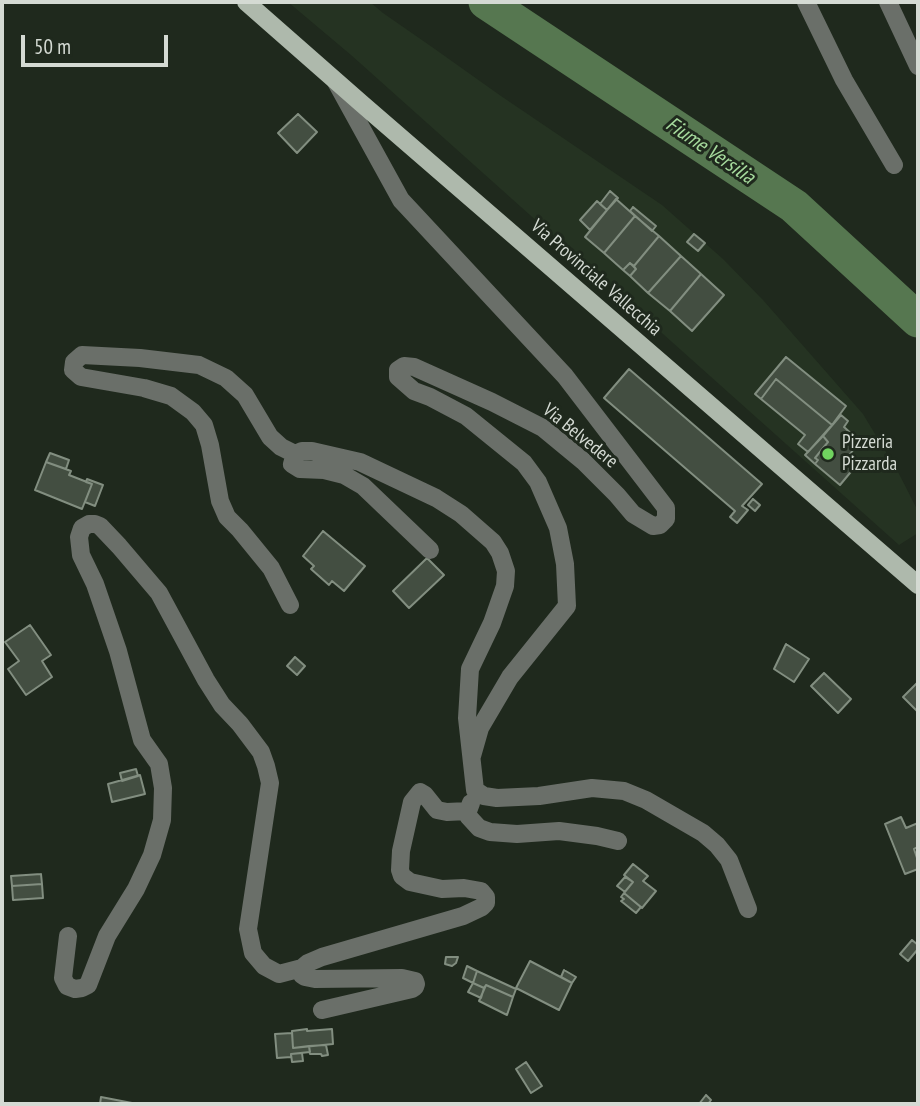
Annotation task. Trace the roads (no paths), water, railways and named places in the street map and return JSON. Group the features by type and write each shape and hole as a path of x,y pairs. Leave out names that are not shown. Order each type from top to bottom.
{"main road":[{"name":"Via Provinciale Vallecchia","path":"246,2 918,585"}],"street":[{"path":"806,2 844,80 894,165"},
{"path":"888,2 918,66"},
{"name":"Via Belvedere","path":"334,79 401,200 565,376 666,508 666,519 660,525 653,526 633,514 583,461 543,428 414,367 404,366 398,370 398,377 414,391 466,416 524,463 538,482 558,528 565,564 567,606 510,677 480,728 472,757"},
{"path":"290,605 271,568 227,517 220,501 204,425 193,412 171,396 144,388 81,377 73,370 74,362 82,355 199,365 226,378 245,395 271,437 281,447 295,454 312,451 360,462 436,498 461,514 493,542 506,571 505,586 492,623 470,669 467,718 475,790 484,796 497,798 539,796 592,788 624,791 646,800 703,833 717,845 729,860 748,909"},
{"path":"295,454 292,464 300,469 324,470 344,475 363,486 430,550"},
{"path":"68,936 63,978 67,986 82,988 88,985 107,936 136,889 152,855 162,820 163,788 159,764 142,740 118,651 95,584 81,555 79,537 82,528 89,524 100,526 159,593 222,705 261,752 270,783 248,929 253,953 264,966 279,974 302,968 323,957 463,916 482,907 486,903 486,897 481,891 464,888 442,889 410,882 402,876 400,870 401,851 412,802 420,793 425,794 437,810 468,811"},
{"path":"481,793 470,804 468,816 479,828 490,832 517,834 559,831 618,841"},
{"path":"302,968 302,975 315,979 402,978 415,981 416,984 412,989 322,1010"}],"waterway":[{"name":"Fiume Versilia","path":"486,2 794,206 918,320"}],"place":[{"name":"Pizzeria Pizzarda","path":"828,454"}]}
